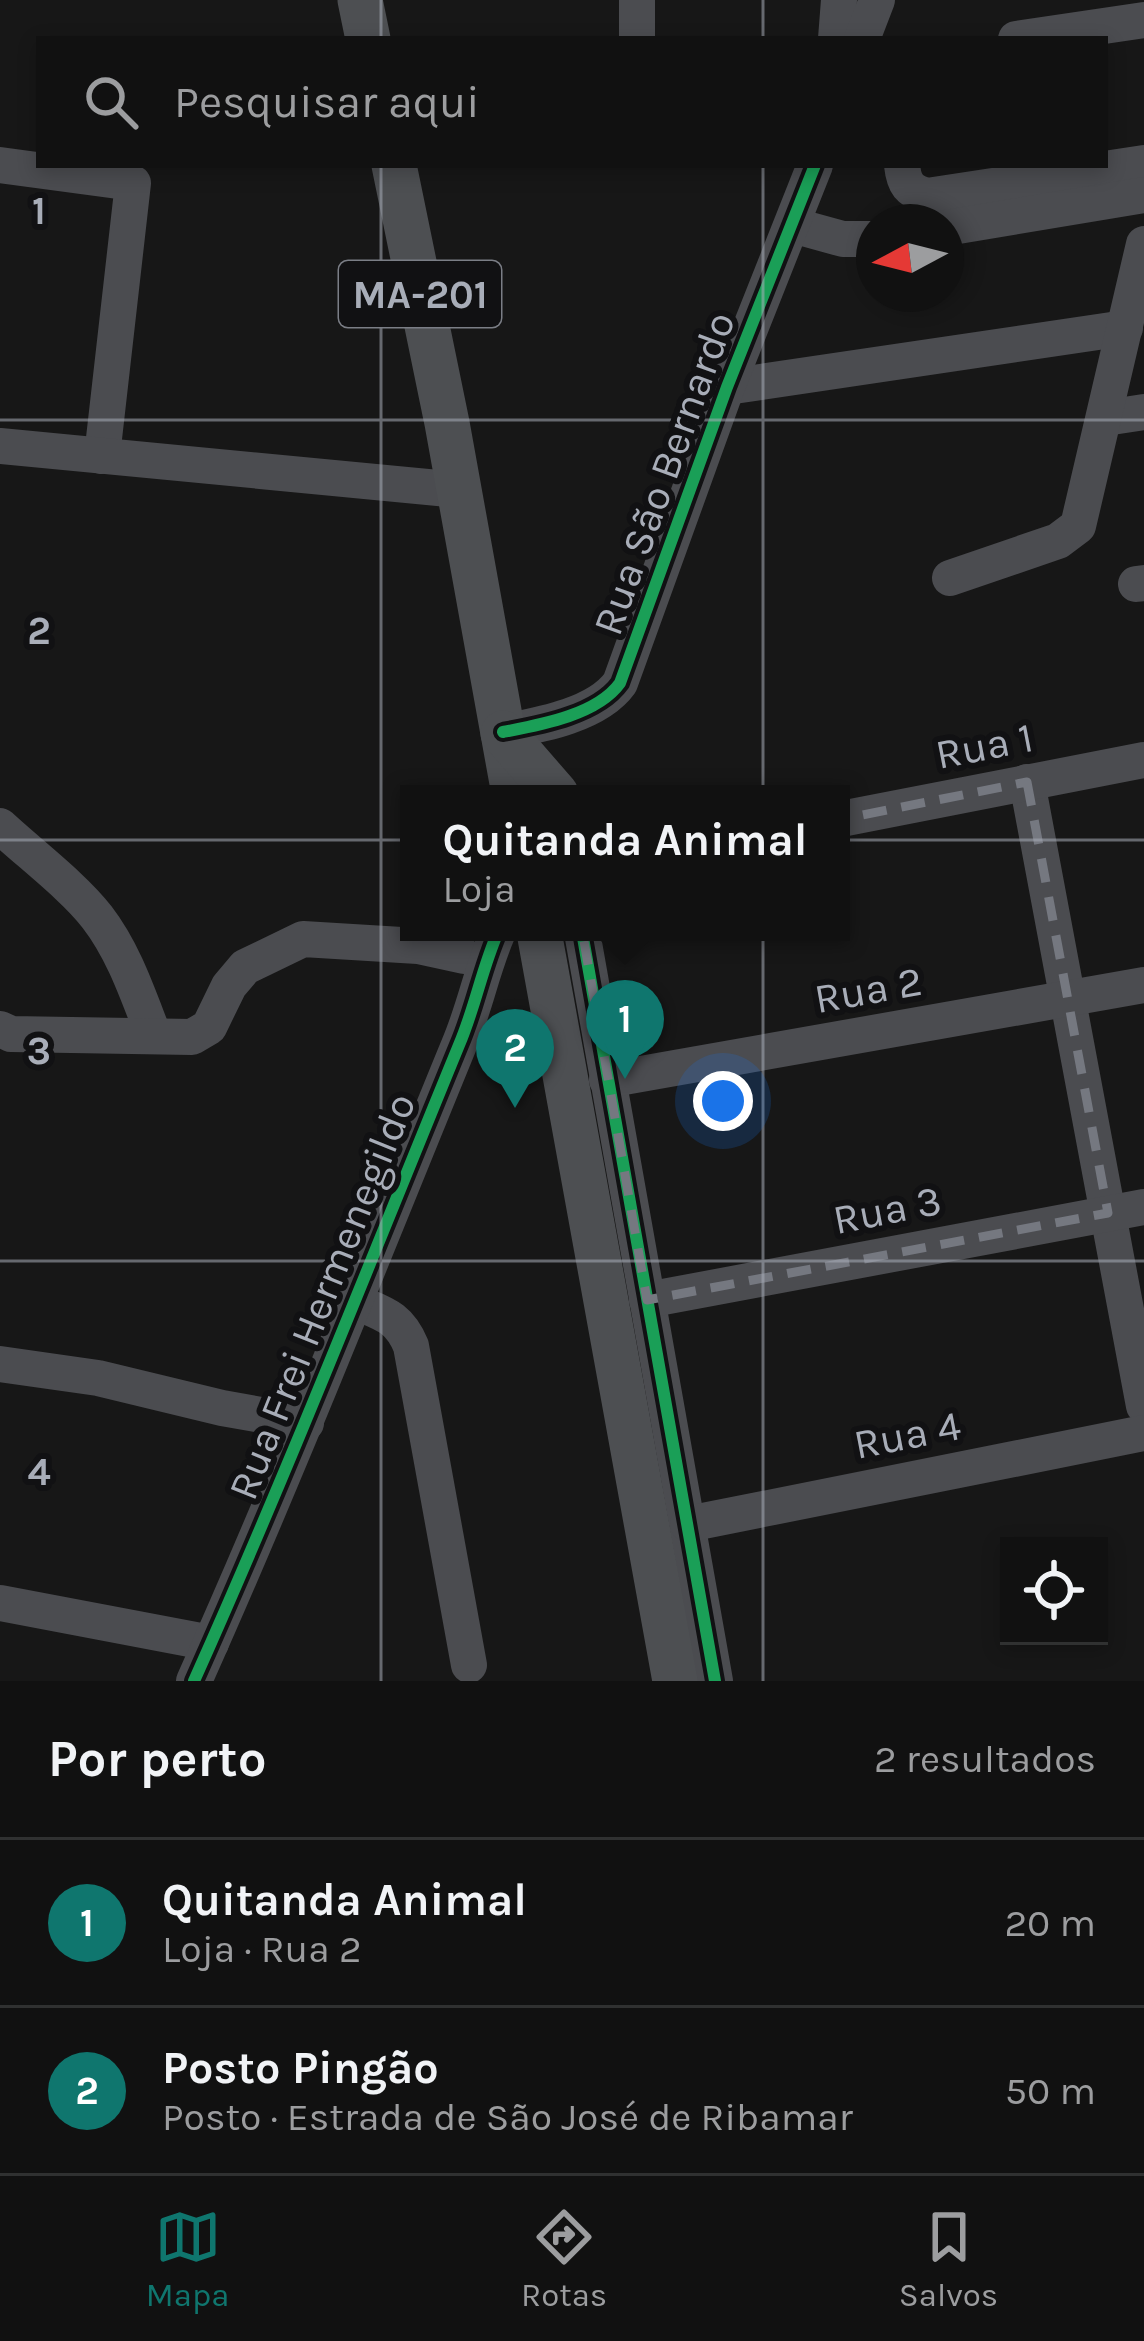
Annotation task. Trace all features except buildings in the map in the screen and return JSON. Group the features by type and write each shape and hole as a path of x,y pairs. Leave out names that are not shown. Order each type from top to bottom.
{"main road":[{"name":"MA-201","path":"395,168 447,422"},
{"name":"MA-201","path":"405,168 459,490 515,718 514,785"},
{"path":"515,718 552,785"},
{"path":"541,941 675,1681"}],"street":[{"path":"637,0 637,36"},
{"path":"836,36 839,0"},
{"path":"863,36 877,0"},
{"path":"1036,36 1144,20"},
{"path":"902,168 912,192 927,196 1144,163"},
{"path":"0,165 36,167"},
{"path":"45,168 135,174 102,456"},
{"name":"Rua São Bernardo","path":"515,718 599,703 620,683 727,387 814,168"},
{"path":"964,225 1144,196"},
{"path":"792,225 856,239"},
{"path":"950,578 1058,541 1078,526 1144,244"},
{"path":"727,387 1125,328"},
{"path":"1105,418 1144,412"},
{"path":"0,446 459,490"},
{"path":"495,785 515,718"},
{"name":"Rua 1","path":"850,817 1144,760"},
{"path":"1027,782 1068,1000 1126,1210 1144,1406"},
{"path":"0,826 94,913 129,973 154,1036"},
{"path":"0,1029 11,1034 192,1037 209,1027 229,986 245,967 303,940 466,944"},
{"name":"Rua Frei Hermenegildo","path":"194,1681 356,1302 462,1039 495,941"},
{"path":"584,941 715,1681"},
{"name":"Rua Frei Hermenegildo","path":"402,1181 434,1079 466,944"},
{"name":"Rua 2","path":"607,1080 1144,985"},
{"name":"Rua 3","path":"647,1300 1126,1210"},
{"path":"356,1302 394,1319 411,1346 469,1665"},
{"path":"0,1364 98,1378 306,1423"},
{"name":"Rua 4","path":"688,1524 1144,1433"},
{"path":"0,1604 212,1643"}],"highlighted area":[{"path":"1027,782 1108,1213 647,1300 572,873"}],"cycle path":[{"path":"503,732 583,711 620,683 727,387 814,168"},
{"path":"194,1681 459,1045 494,941"},
{"path":"584,941 715,1681"}],"place":[{"name":"Quitanda Animal","path":"625,1079"},
{"name":"Posto Pingão","path":"515,1108"}]}
